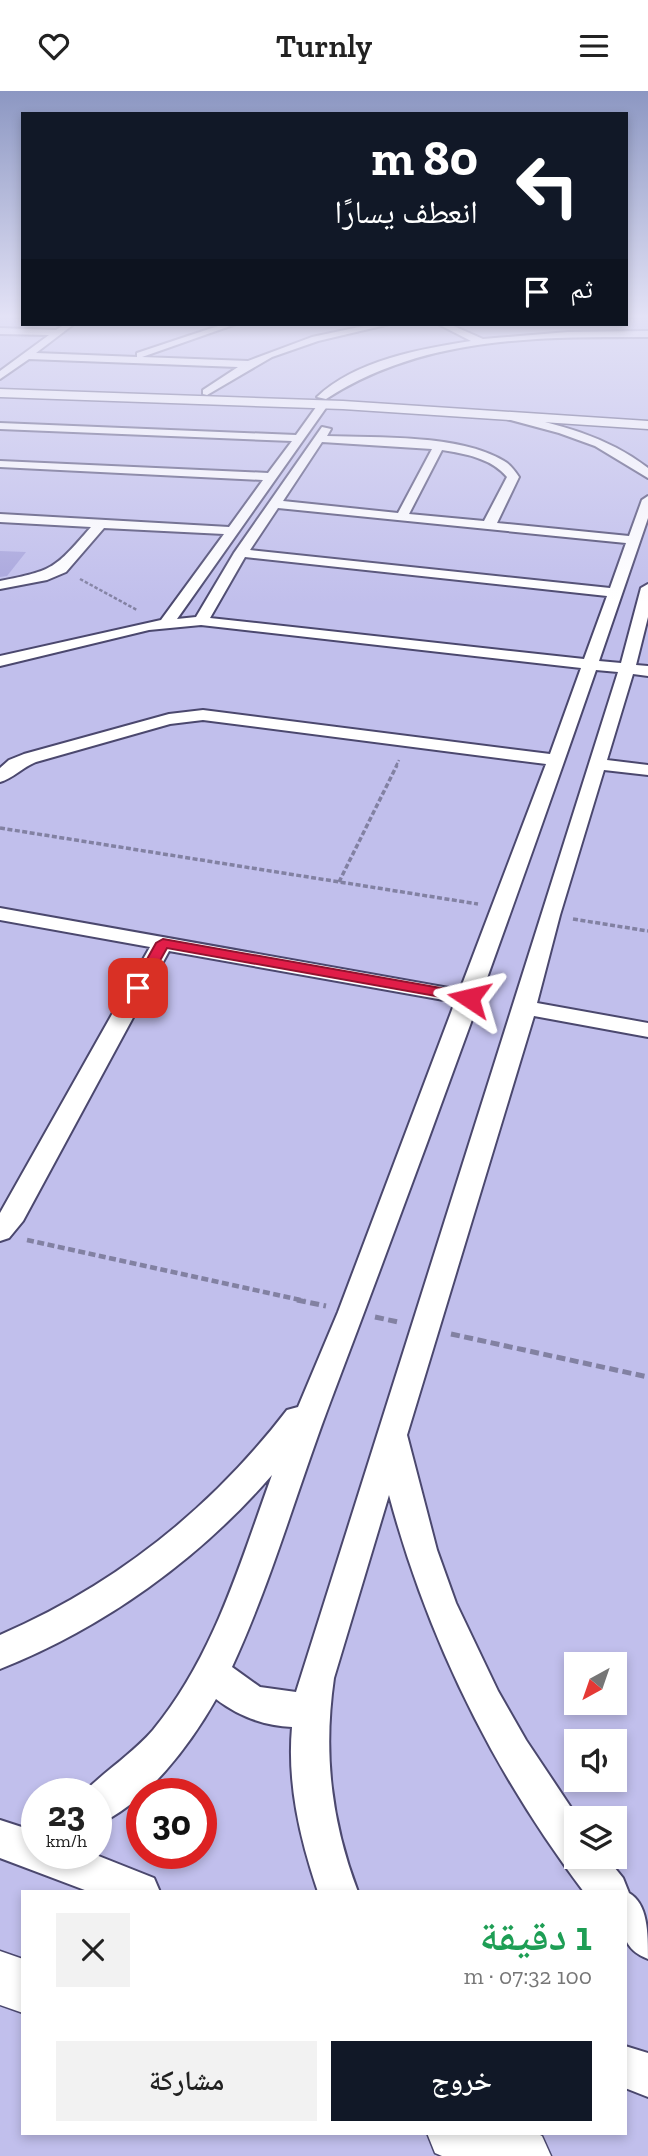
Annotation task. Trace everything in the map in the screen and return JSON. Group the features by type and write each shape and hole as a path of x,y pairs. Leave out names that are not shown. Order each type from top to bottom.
{"street":[{"path":"0,661 170,618 317,410"},
{"path":"203,617 241,553 338,410"},
{"path":"441,410 648,425"},
{"path":"502,410 648,418"},
{"path":"507,416 591,440 618,453 648,474"},
{"path":"0,426 299,438"},
{"path":"319,439 439,446 484,454 500,461 510,469 513,477 489,525"},
{"path":"402,516 439,446"},
{"path":"0,464 268,482"},
{"path":"0,473 268,482"},
{"path":"112,1793 138,1772 168,1741 194,1708 231,1639 316,1392 352,1312 469,998 648,500"},
{"path":"275,504 632,540"},
{"path":"0,518 232,531"},
{"path":"0,585 42,577 61,569 100,524"},
{"path":"241,553 615,593"},
{"path":"337,1890 325,1857 313,1810 308,1764 310,1709 316,1678 525,1008 596,764 638,664 647,593"},
{"path":"0,647 145,615 170,618 203,617 638,664"},
{"path":"0,777 15,764 30,758 186,716 211,716 556,760"},
{"path":"596,764 648,770"},
{"path":"0,914 469,998"},
{"path":"0,1231 14,1215 163,943"},
{"path":"525,1008 648,1030"},
{"path":"0,1652 92,1606 165,1557 235,1495 278,1449 316,1392"},
{"path":"392,1433 401,1486 436,1601 463,1663 503,1738 564,1832"},
{"path":"214,1674 227,1687 259,1706 293,1711 310,1709"},
{"path":"83,1869 135,1890"},
{"path":"591,1869 607,1890"},
{"path":"627,1913 648,1939"},
{"path":"0,1978 21,1985"},
{"path":"627,2068 648,2075"},
{"path":"461,2135 522,2156"}],"path":[{"path":"61,569 145,615"},
{"path":"339,882 409,741"},
{"path":"0,828 500,907"},
{"path":"550,915 648,931"}],"building":[{"path":"0,551 26,552 7,576 0,577"}],"route":[{"path":"138,988 163,943 469,998"}]}
